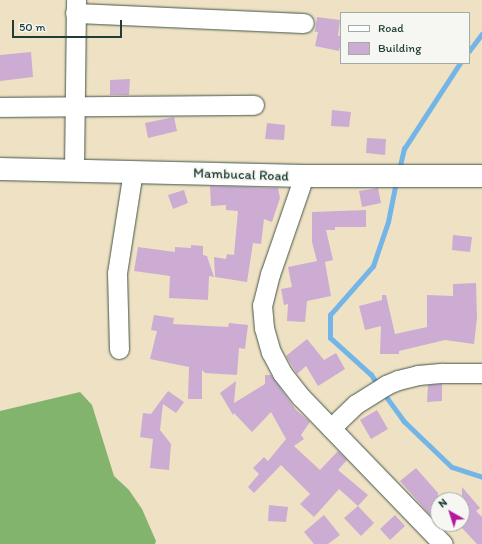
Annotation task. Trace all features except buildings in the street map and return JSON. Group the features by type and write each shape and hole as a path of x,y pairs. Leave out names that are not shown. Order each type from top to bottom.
{"main road":[{"name":"Mambucal Road","path":"0,169 304,176 482,176"}],"street":[{"path":"74,170 75,7 304,23"},
{"path":"0,107 254,105"},
{"path":"119,349 117,273 133,172"},
{"path":"304,176 270,274 262,305 264,328 271,352 282,373 301,397 443,544"},
{"path":"331,428 356,404 380,388 418,375 482,373"}],"green space":[{"path":"80,392 92,405 114,476 129,490 142,509 156,541 155,544 0,544 0,411"}],"waterway":[{"path":"470,50 482,34"},
{"path":"399,170 404,149 459,64"},
{"path":"378,386 371,375 330,338 330,315 373,266 388,222 396,182"},
{"path":"383,392 404,421 452,467 482,477"}]}
